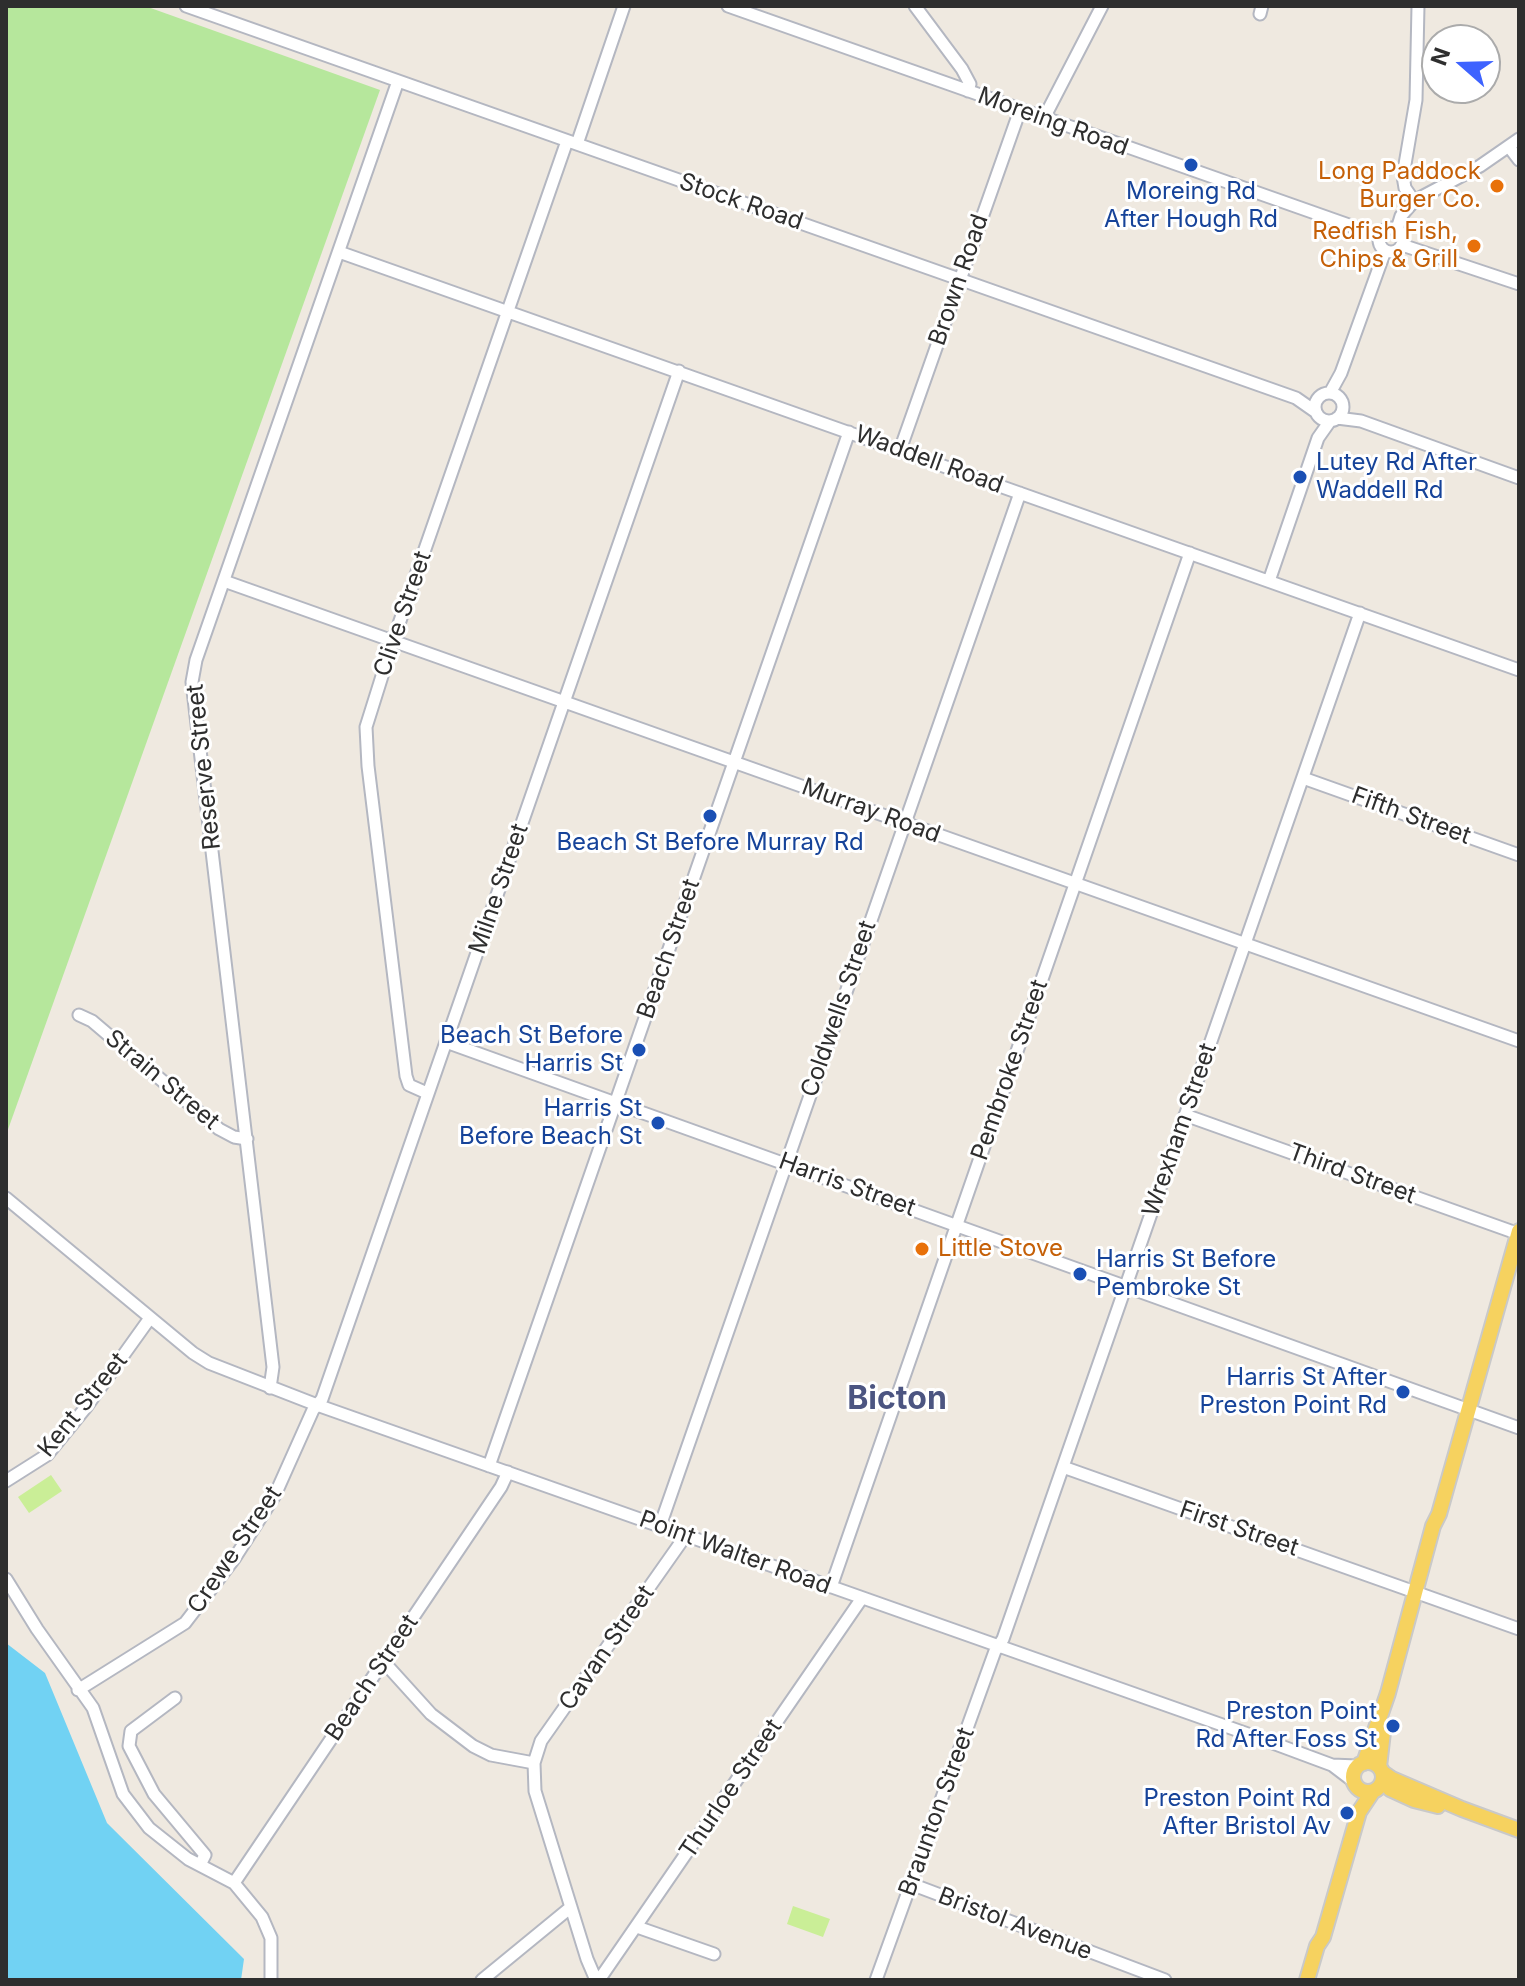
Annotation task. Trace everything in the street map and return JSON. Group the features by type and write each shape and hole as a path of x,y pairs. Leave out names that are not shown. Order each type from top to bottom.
{"main road":[{"path":"1307,1980 1317,1946 1323,1937 1395,1683 1407,1658 1418,1593 1519,1233"},
{"name":"Point Walter Road","path":"1368,1777 1392,1779 1519,1830"},
{"path":"1315,1980 1324,1948 1323,1937"}],"street":[{"name":"Stock Road","path":"186,6 211,10 398,81 1296,398 1325,417 1361,421 1519,478"},
{"name":"Clive Street","path":"427,1093 409,1085 406,1076 366,745 371,705 508,312 623,11 630,6"},
{"name":"Moreing Road","path":"728,6 1380,236"},
{"path":"915,6 967,76 970,84 968,91"},
{"path":"1044,118 1102,6"},
{"path":"1414,201 1405,188 1403,176 1416,100 1418,6"},
{"name":"Reserve Street","path":"270,1388 273,1367 192,682 196,660 398,81"},
{"name":"Brown Road","path":"900,450 1020,110"},
{"path":"1397,229 1401,216 1414,201 1456,180 1514,143 1519,160"},
{"path":"1385,229 1397,229 1402,234 1402,245 1395,252 1385,251 1380,246 1380,236 1385,229"},
{"path":"1402,245 1519,284"},
{"path":"1269,581 1385,251"},
{"name":"Waddell Road","path":"339,252 1519,670"},
{"name":"Milne Street","path":"317,1405 322,1399 679,371"},
{"name":"Stock Road","path":"1296,398 1333,398 1361,421"},
{"path":"1325,417 1315,403 1333,398"},
{"name":"Beach Street","path":"489,1466 849,432"},
{"name":"Coldwells Street","path":"660,1526 1020,493"},
{"name":"Pembroke Street","path":"831,1587 1190,553"},
{"name":"Murray Road","path":"224,581 1519,1041"},
{"name":"Wrexham Street","path":"999,1645 1360,613"},
{"name":"Fifth Street","path":"1303,778 1519,855"},
{"name":"Strain Street","path":"79,1015 92,1021 219,1129 234,1137 247,1139"},
{"name":"Harris Street","path":"446,1042 1519,1428"},
{"name":"Third Street","path":"1185,1115 1519,1233"},
{"name":"Point Walter Road","path":"6,1198 209,1363 317,1405 1368,1777"},
{"name":"Kent Street","path":"6,1481 47,1455 87,1406 150,1318"},
{"name":"Crewe Street","path":"78,1690 185,1623 234,1559 275,1495 317,1405"},
{"name":"First Street","path":"1063,1467 1519,1629"},
{"name":"Beach Street","path":"234,1883 500,1489 508,1472"},
{"name":"Cavan Street","path":"534,1763 541,1741 686,1535"},
{"path":"6,1579 93,1708 123,1794 149,1828 188,1859 234,1883 262,1917 271,1938 271,1980"},
{"name":"Thurloe Street","path":"598,1980 862,1598"},
{"name":"Braunton Street","path":"876,1980 999,1645"},
{"path":"383,1661 431,1714 473,1746 491,1755 534,1763 535,1791 587,1959 598,1980"},
{"path":"175,1698 131,1731 129,1746 154,1794 205,1855 200,1865"},
{"name":"Bristol Avenue","path":"911,1884 1165,1980"},
{"path":"482,1980 571,1907"},
{"path":"637,1927 714,1954"}],"green space":[{"path":"6,6 145,6 380,90 6,1135"},
{"path":"51,1475 62,1491 29,1513 18,1497"},
{"path":"793,1906 830,1919 823,1937 787,1924"}],"water":[{"path":"6,1643 45,1673 107,1823 244,1959 241,1980 6,1980"}],"place":[{"name":"Moreing Rd After Hough Rd","path":"1191,165"},
{"name":"Long Paddock Burger Co.","path":"1497,186"},
{"name":"Redfish Fish, Chips & Grill","path":"1474,246"},
{"name":"Lutey Rd After Waddell Rd","path":"1300,477"},
{"name":"Beach St Before Murray Rd","path":"710,816"},
{"name":"Beach St Before Harris St","path":"639,1050"},
{"name":"Harris St Before Beach St","path":"658,1123"},
{"name":"Little Stove","path":"922,1249"},
{"name":"Harris St Before Pembroke St","path":"1080,1274"},
{"name":"Harris St After Preston Point Rd","path":"1403,1392"},
{"name":"Preston Point Rd After Foss St","path":"1393,1726"},
{"name":"Preston Point Rd After Bristol Av","path":"1347,1813"}],"district":[{"name":"Bicton","path":"897,1399"}]}
